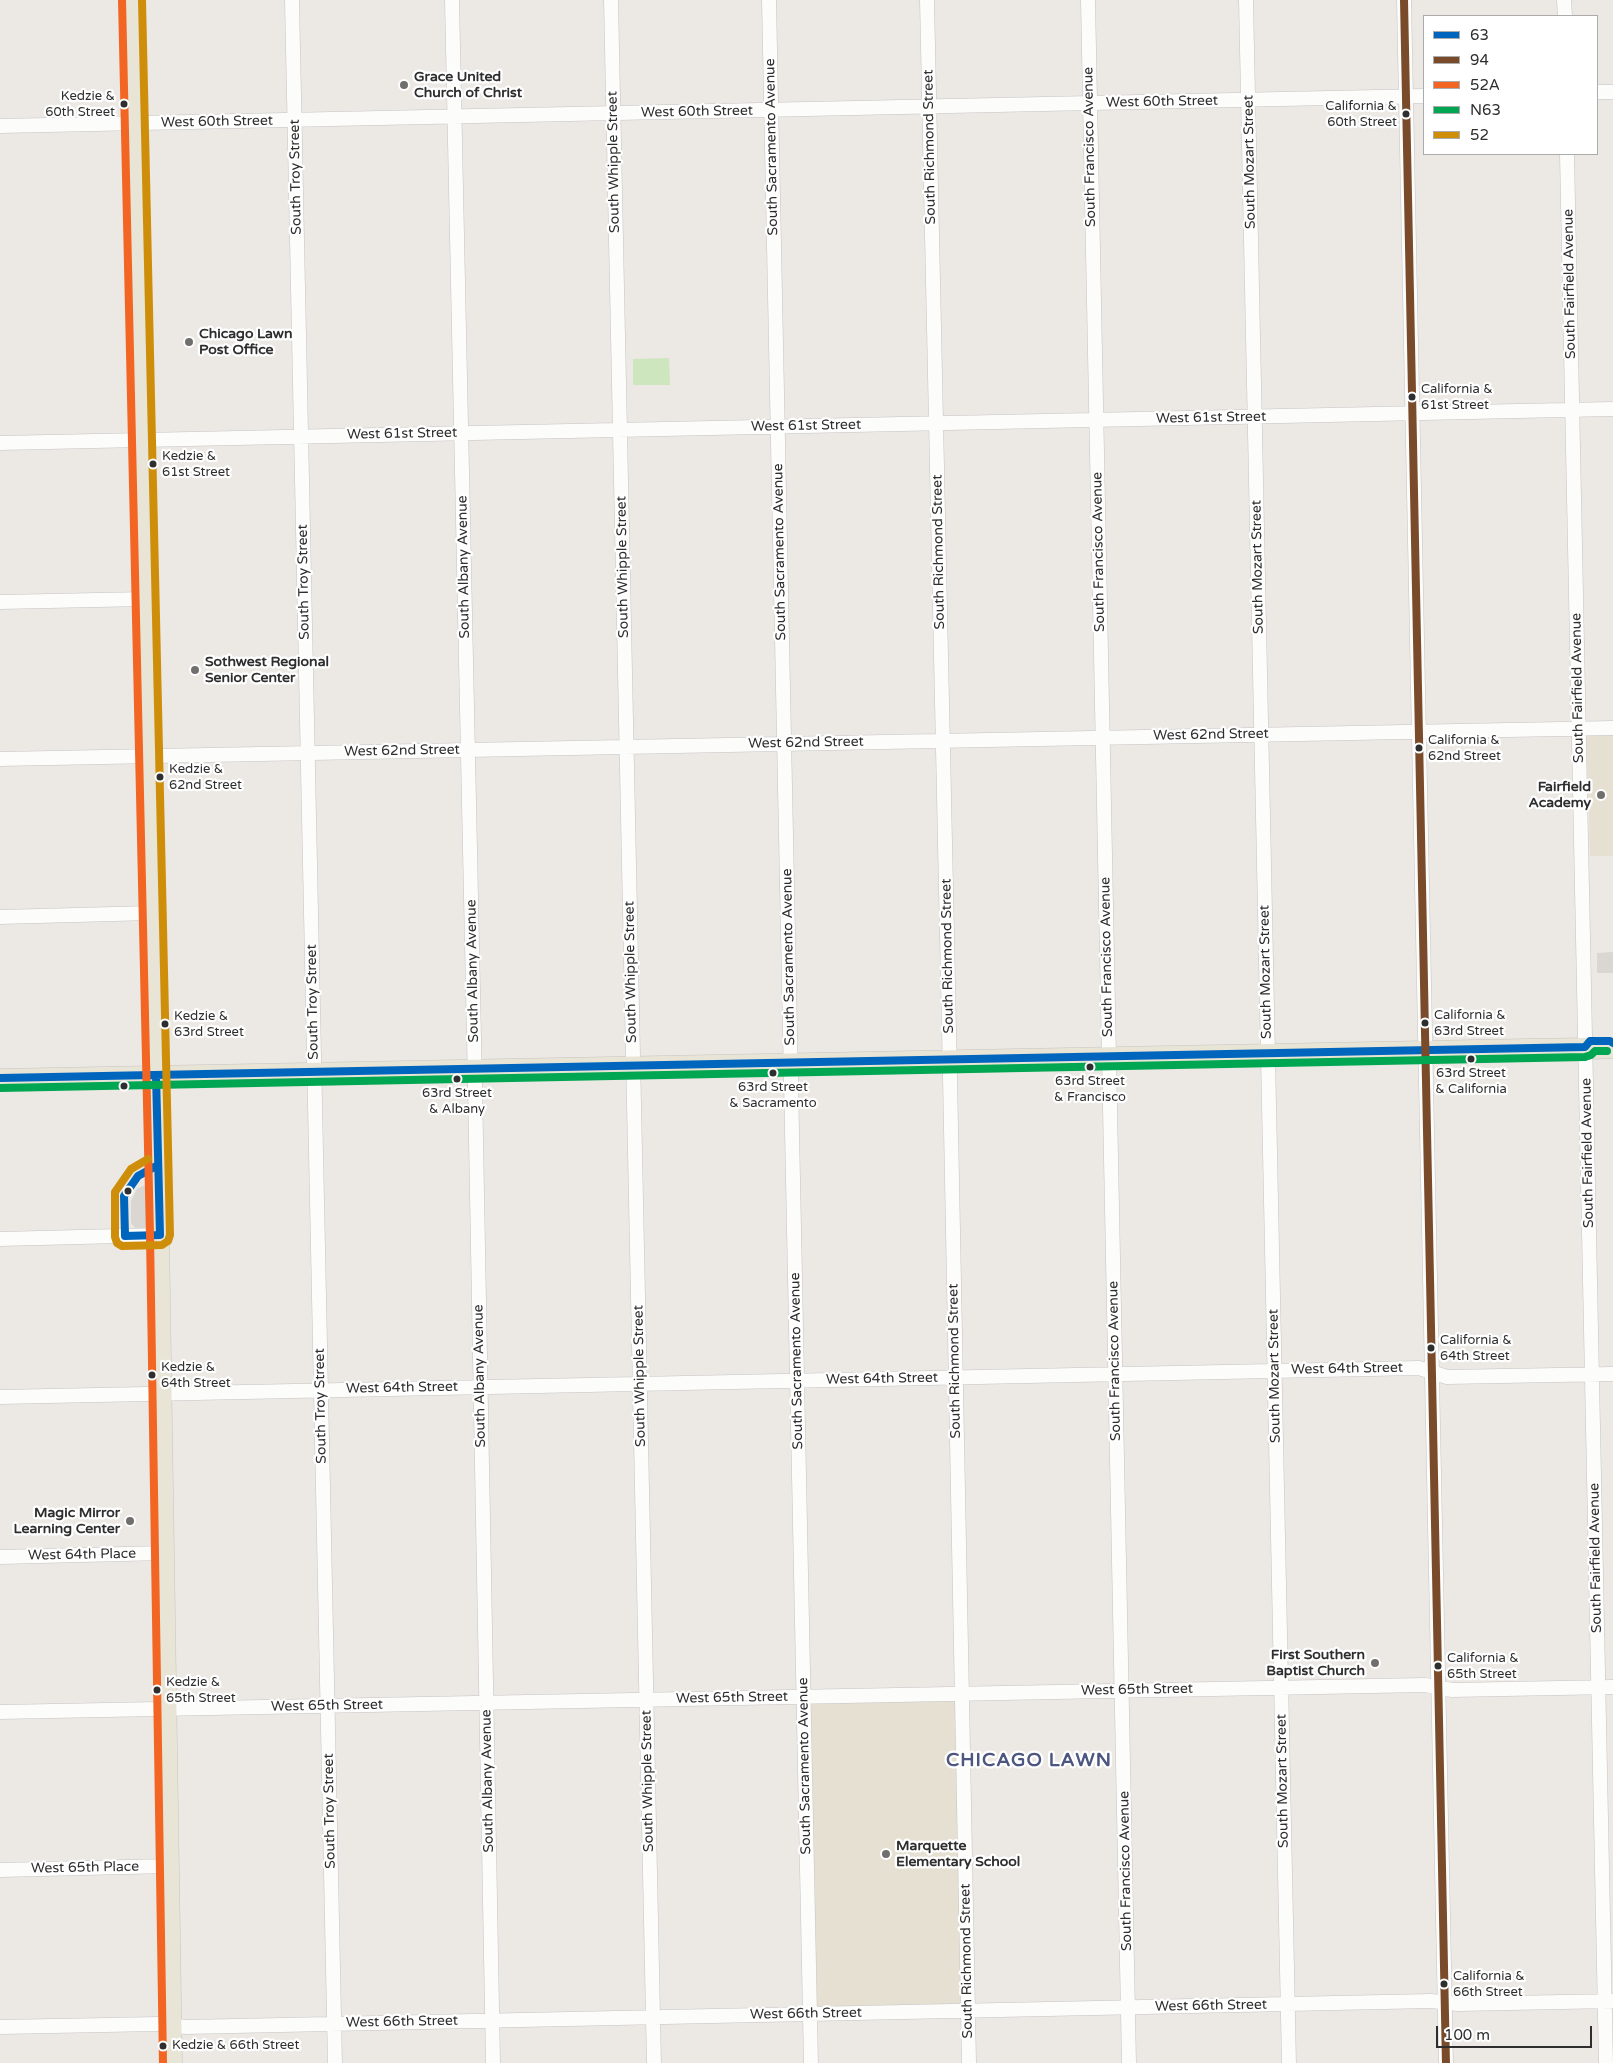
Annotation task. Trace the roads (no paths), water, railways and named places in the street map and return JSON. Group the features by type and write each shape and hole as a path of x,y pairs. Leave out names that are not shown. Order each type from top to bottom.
{"main road":[{"path":"132,0 160,1235 173,2063"},
{"path":"1586,1047 1590,1041 1610,1040 1613,1043"},
{"path":"0,1078 1586,1047 1591,1050 1613,1049"}],"street":[{"name":"South Troy Street","path":"292,0 335,2063"},
{"name":"South Albany Avenue","path":"452,0 475,1069 493,2063"},
{"name":"South Whipple Street","path":"611,0 654,2063"},
{"name":"South Sacramento Avenue","path":"769,0 811,2063"},
{"name":"South Richmond Street","path":"927,0 969,2063"},
{"name":"South Francisco Avenue","path":"1088,0 1130,2063"},
{"name":"South Mozart Street","path":"1246,0 1289,2063"},
{"path":"1404,0 1446,2063"},
{"path":"1564,0 1564,15"},
{"path":"1598,92 1613,92"},
{"name":"West 60th Street","path":"0,126 1423,96"},
{"name":"South Fairfield Avenue","path":"1567,155 1599,1687 1609,2001 1606,2063"},
{"name":"West 61st Street","path":"0,443 1613,409"},
{"path":"0,602 146,599"},
{"name":"West 62nd Street","path":"0,759 1613,728"},
{"path":"0,917 152,913"},
{"path":"0,1239 160,1235"},
{"name":"West 64th Street","path":"0,1397 1274,1370 1418,1368 1446,1377 1613,1374"},
{"name":"West 64th Place","path":"0,1557 165,1553"},
{"name":"West 65th Street","path":"0,1712 1425,1684 1452,1690 1613,1687"},
{"name":"West 65th Place","path":"0,1870 170,1866"},
{"name":"West 66th Street","path":"0,2027 158,2024 186,2027 1288,2004 1609,2001"}],"place":[{"name":"Grace United Church of Christ","path":"404,85"},
{"name":"Kedzie & 60th Street","path":"124,104"},
{"name":"California & 60th Street","path":"1406,114"},
{"name":"Chicago Lawn Post Office","path":"189,342"},
{"name":"California & 61st Street","path":"1412,397"},
{"name":"Kedzie & 61st Street","path":"153,464"},
{"name":"Sothwest Regional Senior Center","path":"195,670"},
{"name":"California & 62nd Street","path":"1419,748"},
{"name":"Kedzie & 62nd Street","path":"160,777"},
{"name":"Fairfield Academy","path":"1601,795"},
{"name":"California & 63rd Street","path":"1425,1023"},
{"name":"Kedzie & 63rd Street","path":"165,1024"},
{"name":"63rd Street & California","path":"1471,1059"},
{"name":"63rd Street & Francisco","path":"1090,1067"},
{"name":"63rd Street & Sacramento","path":"773,1073"},
{"name":"63rd Street & Albany","path":"457,1079"},
{"name":"California & 64th Street","path":"1431,1348"},
{"name":"Kedzie & 64th Street","path":"152,1375"},
{"name":"Magic Mirror Learning Center","path":"130,1521"},
{"name":"First Southern Baptist Church","path":"1375,1663"},
{"name":"California & 65th Street","path":"1438,1666"},
{"name":"Kedzie & 65th Street","path":"157,1690"},
{"name":"Marquette Elementary School","path":"886,1854"},
{"name":"California & 66th Street","path":"1444,1984"},
{"name":"Kedzie & 66th Street","path":"163,2046"}],"district":[{"name":"CHICAGO LAWN","path":"1029,1761"}]}
